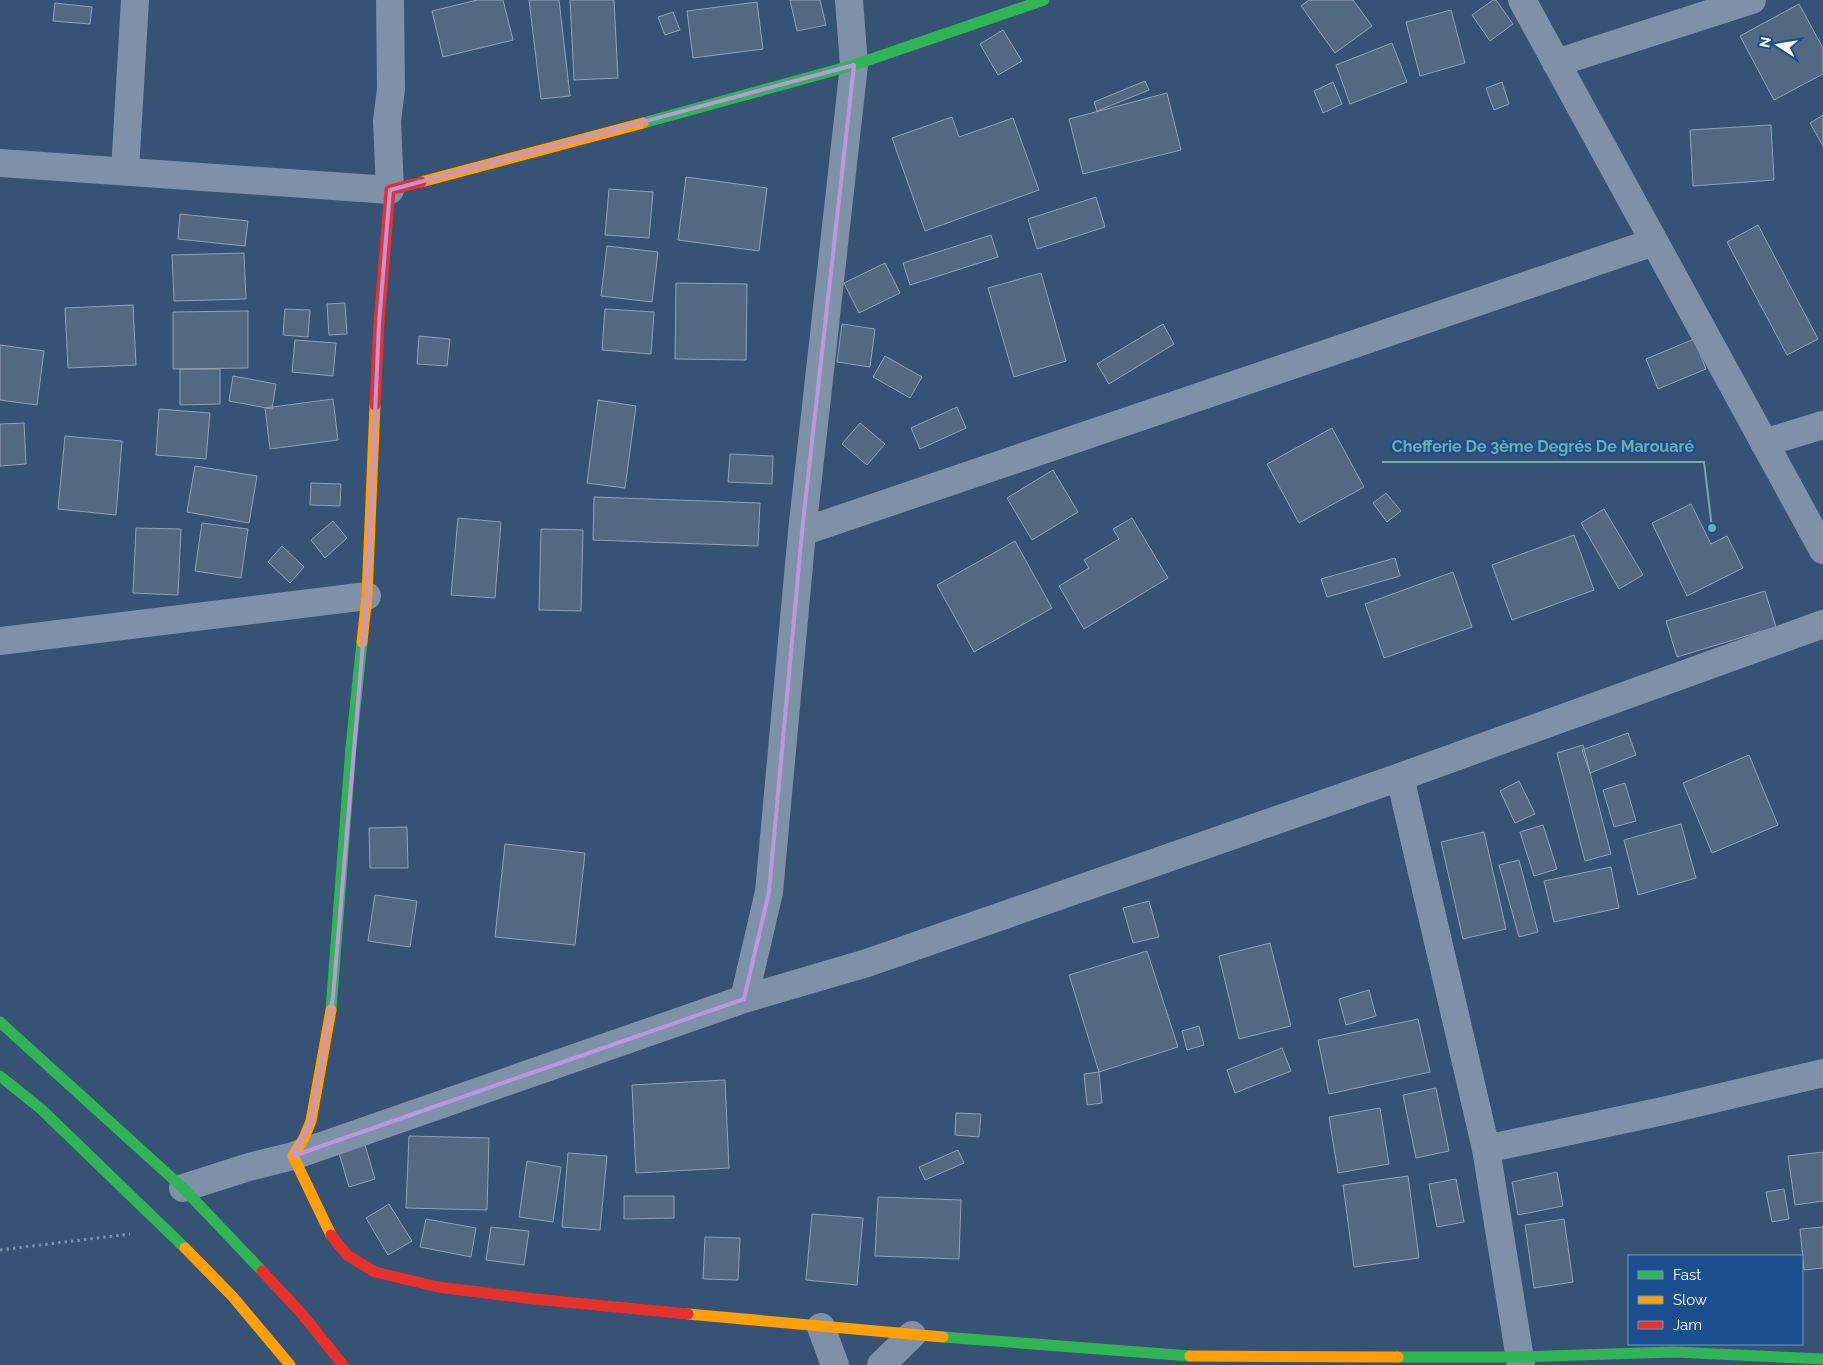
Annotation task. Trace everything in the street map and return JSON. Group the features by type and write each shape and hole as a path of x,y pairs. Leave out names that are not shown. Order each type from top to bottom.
{"street":[{"path":"126,171 135,0"},
{"path":"293,1156 304,1138 311,1121 333,997 351,748 367,596 379,323 390,190 387,122 391,89 390,0"},
{"path":"744,999 769,892 802,532 854,65 849,0"},
{"path":"0,163 390,190 854,65 1044,0"},
{"path":"1522,0 1823,550"},
{"path":"1556,63 1752,0"},
{"path":"802,532 1654,242"},
{"path":"1764,443 1823,425"},
{"path":"0,641 367,596"},
{"path":"183,1188 249,1167 293,1156 744,999 867,963 1400,777 1823,624"},
{"path":"1400,777 1486,1149 1520,1361"},
{"path":"0,1022 183,1188 302,1314 343,1365"},
{"path":"1486,1149 1663,1111 1823,1073"},
{"path":"0,1076 41,1109 168,1230 233,1297 290,1365"},
{"path":"293,1156 329,1232 347,1255 375,1272 438,1287 535,1299 1186,1361 1520,1361 1674,1352 1823,1360"},
{"path":"821,1327 835,1365"},
{"path":"881,1365 912,1335"}],"path":[{"path":"0,1250 168,1230"}],"highlighted area":[{"path":"854,65 802,532 769,892 744,999 293,1156 311,1121 333,997 367,596 379,323 390,190"}],"building":[{"path":"477,0 503,0 513,40 443,57 432,11"},
{"path":"529,0 559,0 570,96 541,99"},
{"path":"570,0 614,0 618,78 574,80"},
{"path":"790,0 820,0 826,25 797,31"},
{"path":"1309,0 1353,0 1372,26 1335,53 1301,6"},
{"path":"1493,0 1496,0 1513,24 1490,41 1472,15"},
{"path":"757,2 763,49 693,58 687,11"},
{"path":"55,3 92,7 90,24 53,21"},
{"path":"1799,4 1823,48 1823,74 1774,100 1740,36"},
{"path":"1451,10 1465,63 1420,76 1406,22"},
{"path":"673,12 680,30 665,35 658,17"},
{"path":"1003,30 1022,61 998,75 980,44"},
{"path":"1392,43 1407,82 1350,104 1336,65"},
{"path":"1145,81 1149,90 1097,111 1094,102"},
{"path":"1333,82 1342,104 1323,113 1314,91"},
{"path":"1502,82 1509,104 1494,110 1486,88"},
{"path":"1167,93 1181,150 1083,174 1069,119"},
{"path":"1823,115 1823,146 1810,123"},
{"path":"952,117 959,137 1013,118 1039,190 925,231 892,138"},
{"path":"1771,125 1774,180 1693,186 1690,130"},
{"path":"686,177 767,188 759,251 678,240"},
{"path":"609,189 653,192 649,238 605,235"},
{"path":"1096,197 1105,227 1037,249 1028,219"},
{"path":"180,214 248,221 245,246 178,239"},
{"path":"1758,225 1818,339 1787,355 1727,242"},
{"path":"991,235 998,257 910,285 903,263"},
{"path":"607,246 658,252 652,302 601,296"},
{"path":"244,253 246,299 174,301 172,255"},
{"path":"885,263 900,293 859,313 844,283"},
{"path":"1041,273 1066,361 1014,377 988,288"},
{"path":"676,283 747,284 746,360 675,359"},
{"path":"345,303 347,334 329,335 327,304"},
{"path":"133,305 136,365 68,368 65,308"},
{"path":"285,309 310,310 308,337 283,335"},
{"path":"605,309 654,312 651,354 602,350"},
{"path":"248,311 248,368 173,369 173,312"},
{"path":"842,324 875,329 870,367 837,362"},
{"path":"1163,324 1174,344 1109,384 1097,364"},
{"path":"419,336 450,339 447,366 417,364"},
{"path":"1694,339 1706,369 1658,389 1646,359"},
{"path":"295,340 336,343 333,376 292,372"},
{"path":"0,345 44,351 37,405 0,400"},
{"path":"885,356 922,377 910,398 873,377"},
{"path":"180,369 220,369 220,404 180,405"},
{"path":"233,376 276,384 272,409 229,401"},
{"path":"333,399 338,440 270,449 265,408"},
{"path":"598,400 636,406 625,488 587,483"},
{"path":"957,407 966,428 920,449 911,428"},
{"path":"159,409 210,413 206,459 156,455"},
{"path":"24,423 26,464 0,466 0,424"},
{"path":"860,423 885,444 867,465 842,444"},
{"path":"1332,428 1364,487 1299,523 1267,464"},
{"path":"65,436 122,441 116,515 58,509"},
{"path":"730,454 773,456 772,484 728,482"},
{"path":"195,466 257,476 249,523 187,512"},
{"path":"1053,470 1078,512 1032,540 1007,498"},
{"path":"311,483 341,484 340,506 310,505"},
{"path":"1386,493 1401,511 1387,522 1373,503"},
{"path":"594,497 760,503 758,546 593,540"},
{"path":"1691,504 1711,544 1727,536 1743,568 1687,596 1652,523"},
{"path":"1604,509 1643,575 1619,589 1581,523"},
{"path":"458,518 501,522 495,598 451,595"},
{"path":"1132,518 1168,578 1084,629 1059,586 1089,568 1084,560 1119,539 1113,529"},
{"path":"333,521 347,538 325,558 311,540"},
{"path":"202,523 248,529 241,578 195,571"},
{"path":"136,528 181,529 178,595 133,593"},
{"path":"541,529 583,530 581,611 539,610"},
{"path":"1574,535 1594,590 1512,620 1492,565"},
{"path":"1015,541 1052,608 974,652 937,585"},
{"path":"282,546 304,567 290,583 268,562"},
{"path":"1395,558 1400,576 1327,597 1321,579"},
{"path":"1453,572 1472,627 1384,658 1365,604"},
{"path":"1765,591 1776,627 1677,657 1666,621"},
{"path":"1628,733 1636,755 1590,773 1582,750"},
{"path":"1583,745 1611,854 1585,861 1557,753"},
{"path":"1749,755 1778,825 1712,853 1683,783"},
{"path":"1519,781 1535,814 1515,823 1500,791"},
{"path":"1625,783 1636,821 1614,827 1603,790"},
{"path":"1681,824 1696,878 1638,895 1624,840"},
{"path":"1543,825 1557,869 1534,876 1520,832"},
{"path":"407,827 408,868 370,868 369,828"},
{"path":"1484,832 1506,929 1463,939 1441,842"},
{"path":"505,844 585,853 575,945 495,937"},
{"path":"1519,860 1538,932 1519,937 1499,865"},
{"path":"1611,867 1619,908 1554,922 1544,881"},
{"path":"375,895 417,901 410,947 368,941"},
{"path":"1149,901 1159,937 1133,943 1123,908"},
{"path":"1270,943 1291,1026 1239,1039 1219,956"},
{"path":"1147,951 1178,1047 1099,1072 1069,975"},
{"path":"1369,990 1376,1016 1346,1025 1339,999"},
{"path":"1418,1019 1430,1072 1329,1094 1318,1040"},
{"path":"1199,1026 1204,1045 1187,1050 1182,1031"},
{"path":"1282,1048 1291,1071 1235,1093 1227,1070"},
{"path":"1099,1072 1102,1103 1087,1105 1084,1074"},
{"path":"725,1080 729,1168 636,1173 632,1085"},
{"path":"1436,1088 1449,1151 1416,1158 1403,1095"},
{"path":"1380,1108 1389,1164 1338,1173 1329,1117"},
{"path":"956,1113 981,1114 979,1137 955,1135"},
{"path":"409,1136 489,1138 487,1210 406,1208"},
{"path":"365,1145 375,1179 349,1187 339,1153"},
{"path":"958,1150 964,1163 925,1180 919,1167"},
{"path":"1823,1152 1823,1201 1795,1205 1788,1156"},
{"path":"568,1153 607,1156 600,1230 562,1227"},
{"path":"527,1161 561,1167 553,1222 519,1217"},
{"path":"1557,1172 1563,1206 1518,1215 1512,1182"},
{"path":"1408,1176 1419,1258 1354,1267 1343,1185"},
{"path":"1456,1179 1464,1222 1437,1227 1429,1184"},
{"path":"1784,1189 1789,1219 1772,1222 1766,1192"},
{"path":"624,1196 674,1196 674,1218 624,1219"},
{"path":"878,1197 961,1200 959,1259 875,1256"},
{"path":"389,1204 412,1241 388,1255 366,1218"},
{"path":"812,1214 863,1218 857,1285 806,1280"},
{"path":"426,1219 476,1228 471,1257 420,1247"},
{"path":"1564,1219 1573,1282 1534,1288 1525,1225"},
{"path":"491,1227 529,1231 524,1265 486,1260"},
{"path":"1823,1227 1823,1268 1804,1270 1800,1229"},
{"path":"705,1237 740,1238 738,1280 703,1279"}],"traffic: fast":[{"path":"643,123 854,65 1044,0"},
{"path":"331,1010 351,747 362,642"},
{"path":"0,1022 183,1188 262,1271"},
{"path":"0,1076 41,1109 185,1248"},
{"path":"943,1337 1190,1356"},
{"path":"1398,1357 1519,1357 1674,1352 1823,1359"}],"traffic: slow":[{"path":"421,182 643,123"},
{"path":"362,642 367,596 375,405"},
{"path":"331,1010 311,1121 304,1138 293,1156 331,1235"},
{"path":"185,1248 233,1297 290,1365"},
{"path":"688,1314 943,1337"},
{"path":"1190,1356 1398,1357"}],"traffic: jam":[{"path":"375,405 379,323 390,190 421,182"},
{"path":"331,1235 347,1255 375,1272 438,1287 535,1299 688,1314"},
{"path":"262,1271 302,1314 343,1365"}],"place":[{"name":"Chefferie De 3ème Degrés De Marouaré","path":"1712,528"}]}
